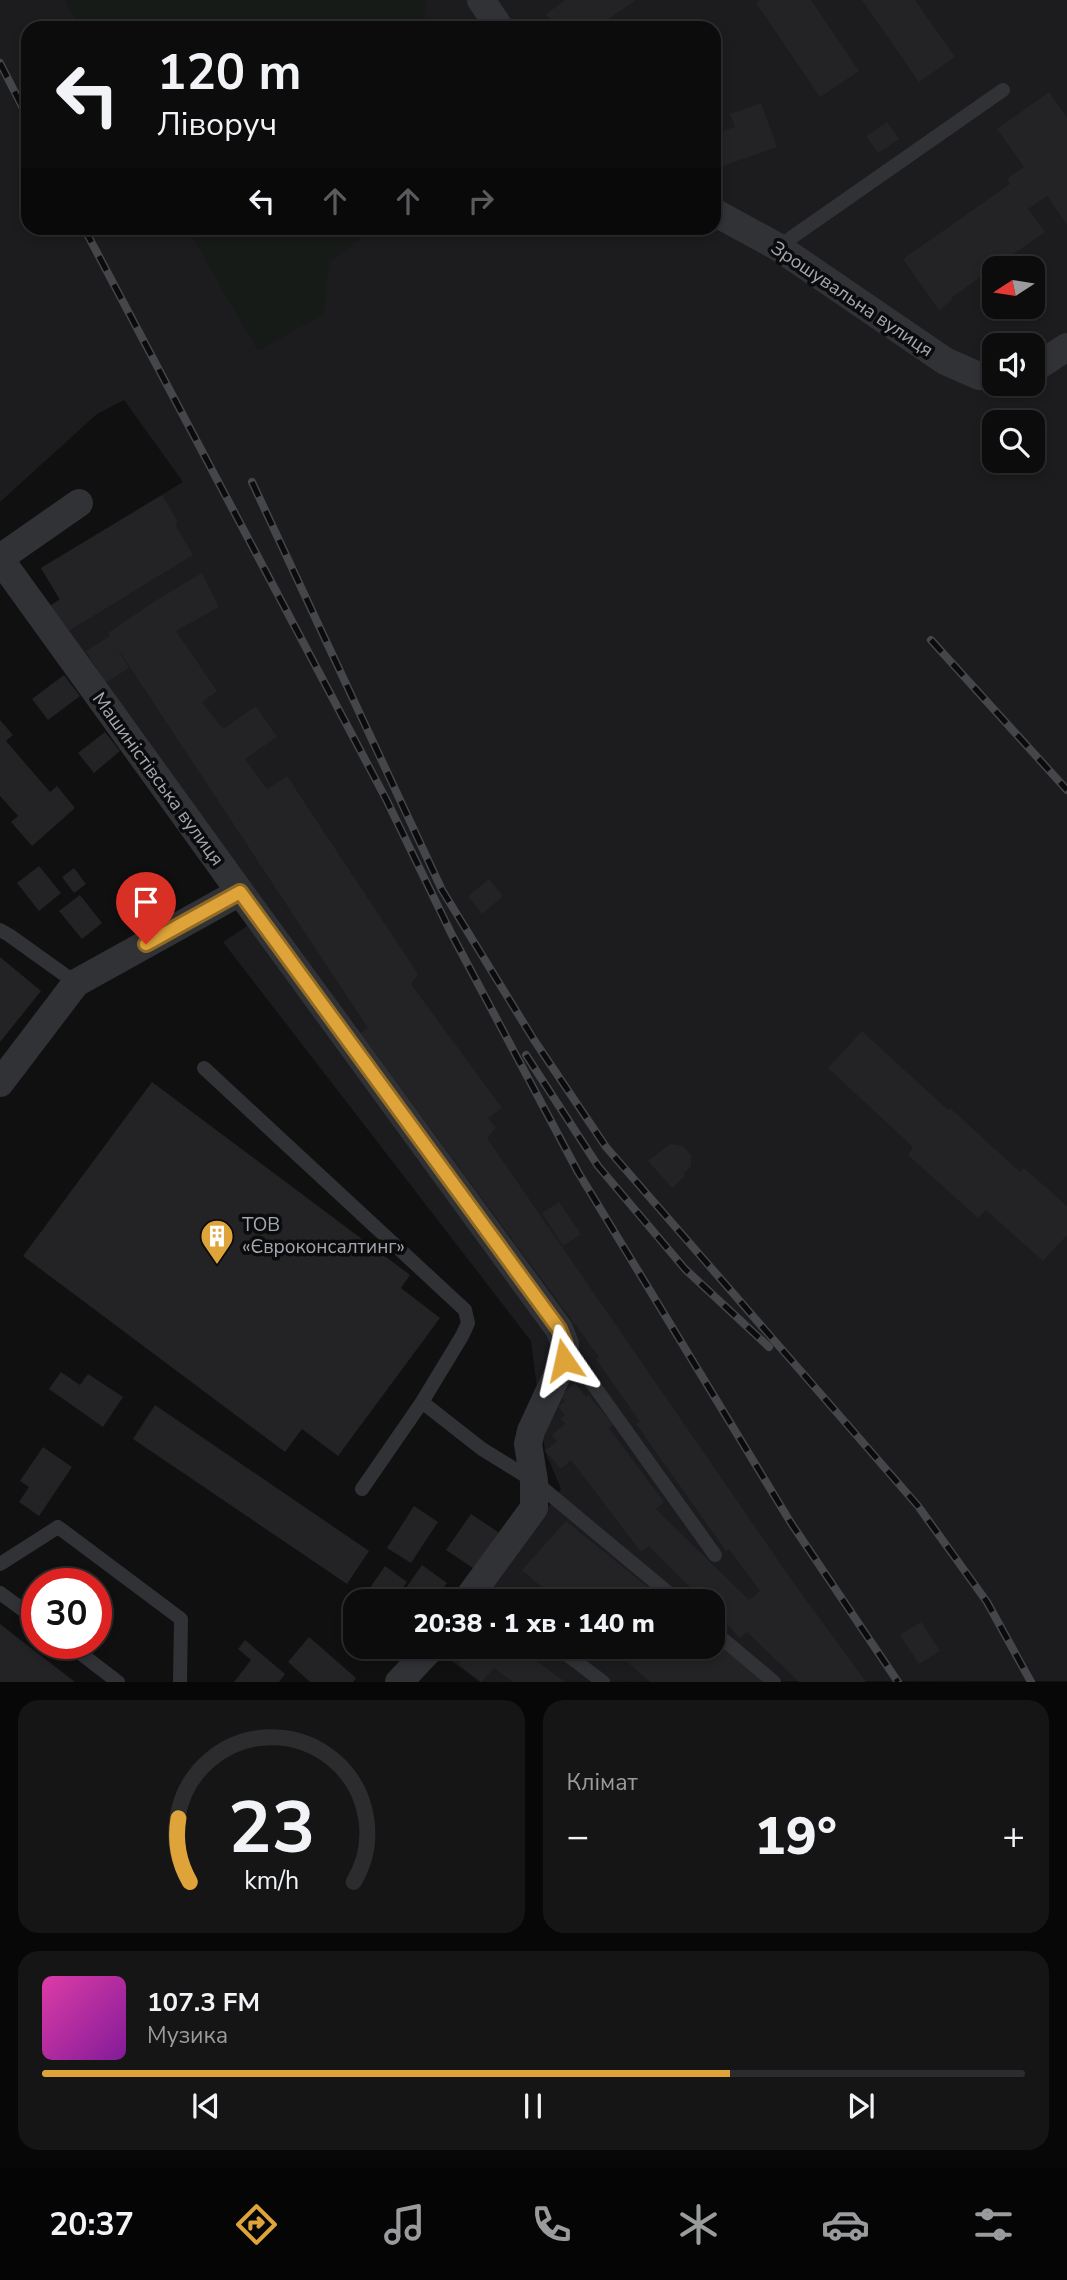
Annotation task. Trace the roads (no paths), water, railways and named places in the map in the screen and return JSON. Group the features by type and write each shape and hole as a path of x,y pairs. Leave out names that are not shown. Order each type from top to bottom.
{"street":[{"path":"481,0 495,21"},
{"name":"Зрошувальна вулиця","path":"721,216 778,247 945,361 982,376"},
{"path":"1045,361 1067,347"},
{"path":"0,558 79,503"},
{"name":"Машиністівська вулиця","path":"0,558 559,1329 565,1344"},
{"path":"0,1083 76,983 240,892"},
{"path":"484,1589 534,1508 534,1481 528,1444 564,1360 565,1344"},
{"path":"399,1682 421,1659"}],"lane":[{"path":"778,247 1003,90"},
{"path":"0,930 76,983"},
{"path":"204,1068 466,1310 468,1323 462,1336 422,1402 362,1489"},
{"path":"565,1344 715,1555"},
{"path":"422,1402 482,1449 534,1481 664,1589"},
{"path":"0,1564 58,1527 181,1619 180,1682"},
{"path":"0,1593 21,1608"},
{"path":"725,1641 774,1682"},
{"path":"88,1659 118,1682"},
{"path":"573,1659 603,1682"}],"railway":[{"path":"0,63 21,104"},
{"path":"88,235 386,799 451,933 578,1172 791,1523 898,1682"},
{"path":"252,482 442,890 534,1040 606,1147 918,1506 987,1602 1031,1682"},
{"path":"931,640 1067,790"},
{"path":"526,1055 598,1166 685,1269 769,1347"}],"place":[{"name":"ТОВ «Євроконсалтинг»","path":"217,1266"}]}
